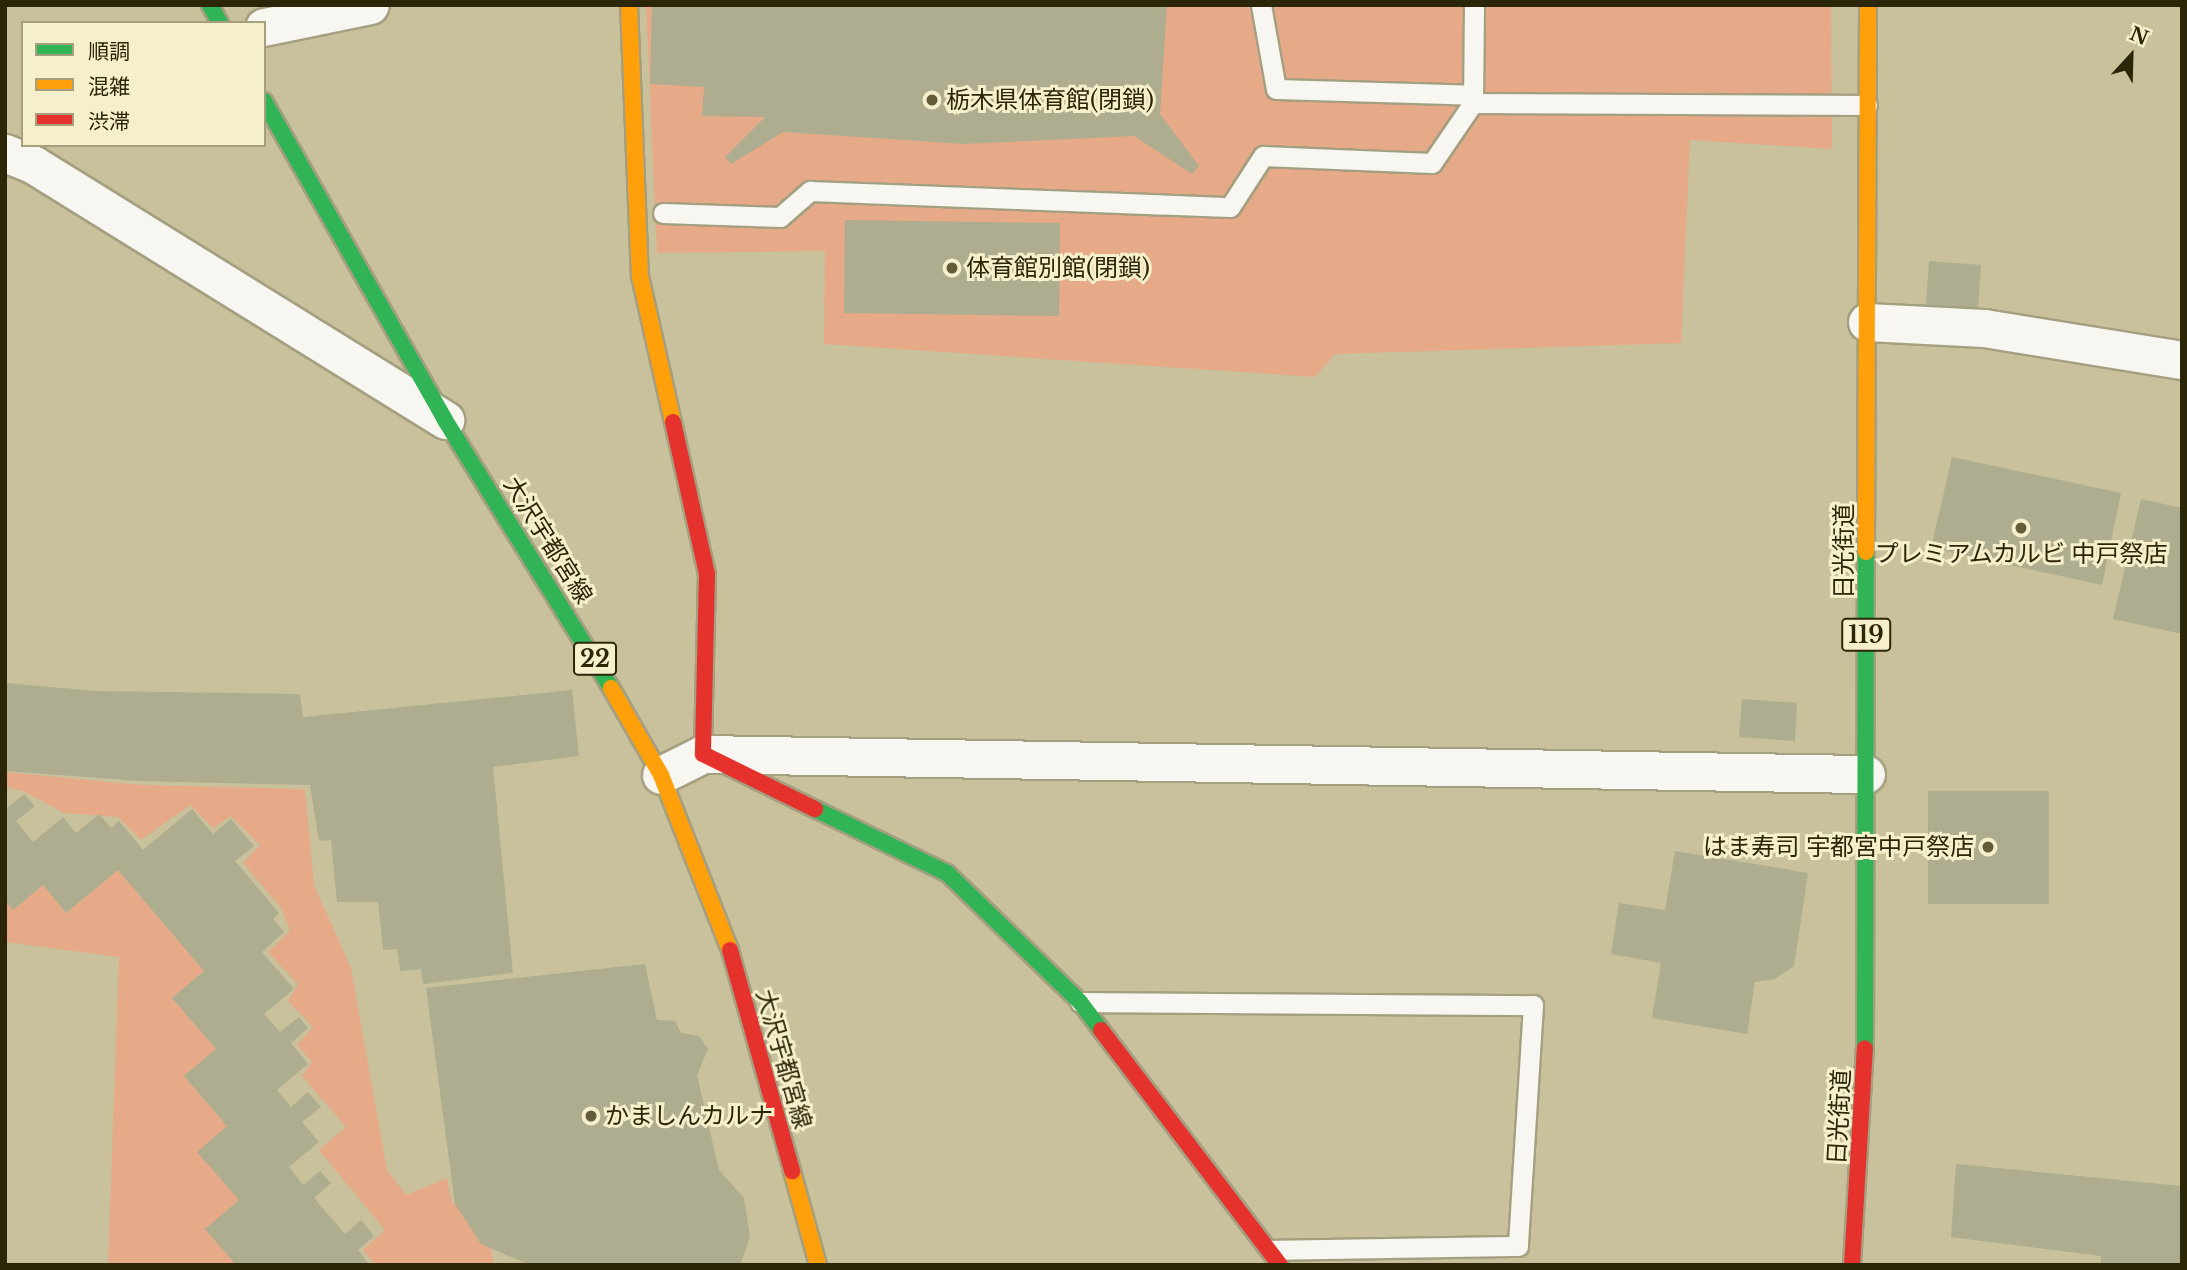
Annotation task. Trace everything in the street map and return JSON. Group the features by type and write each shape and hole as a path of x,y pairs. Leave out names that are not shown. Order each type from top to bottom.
{"main road":[{"path":"210,5 219,21"},
{"path":"629,5 640,276 707,573 703,754 947,873 1080,1002 1276,1257"},
{"name":"日光街道","path":"1852,1265 1865,1040 1868,5"},
{"name":"大沢宇都宮線","path":"266,105 445,419 596,660 661,775 729,945 818,1265"}],"street":[{"path":"266,27 370,5"},
{"path":"5,153 34,165 445,419"},
{"path":"1867,322 1984,328 2182,359"},
{"path":"661,775 703,754 1866,774"}],"lane":[{"path":"1261,5 1276,89 1473,99 1867,105"},
{"path":"663,213 780,217 810,191 1230,207 1263,156 1432,163 1473,99 1474,5"},
{"path":"1080,1002 1533,1005 1518,1246 1276,1257"}],"shaded area":[{"path":"646,5 1831,5 1832,149 1690,140 1681,343 1335,354 1315,377 824,344 825,251 657,253"},
{"path":"5,772 140,785 305,789 314,885 351,968 387,1170 406,1195 447,1178 452,1203 468,1209 489,1236 494,1265 375,1265 363,1250 385,1230 319,1150 346,1127 302,1076 312,1062 297,1045 313,1027 288,1001 298,984 268,952 290,931 282,909 243,863 260,845 231,816 213,828 190,805 141,840 118,817 64,813 23,791 5,787"},
{"path":"118,870 204,971 172,998 216,1049 184,1076 227,1126 239,1200 206,1229 236,1265 108,1265 119,957 5,942 5,901 13,910 43,885 66,913"}],"building":[{"name":"栃木県体育館(閉鎖)","path":"652,5 1167,5 1160,114 1199,166 1192,174 1134,136 964,144 783,132 731,164 725,157 765,117 702,116 704,87 650,84"},
{"name":"体育館別館(閉鎖)","path":"845,220 1060,223 1059,316 844,313"},
{"path":"1929,261 1981,265 1978,308 1926,305"},
{"path":"1952,457 2121,493 2102,585 1931,548"},
{"path":"2141,499 2182,508 2182,634 2113,619"},
{"path":"5,683 96,691 300,694 303,717 572,690 579,756 493,767 513,973 423,984 421,969 400,971 397,949 383,950 378,902 337,902 331,840 319,841 310,785 140,781 5,771"},
{"path":"1742,699 1797,703 1795,741 1739,737"},
{"name":"はま寿司 宇都宮中戸祭店","path":"1928,791 2049,791 2049,904 1928,904"},
{"path":"24,794 35,806 16,821 33,842 63,817 76,833 99,814 111,828 119,821 143,850 192,809 213,834 231,819 254,846 235,861 279,913 273,919 284,932 262,952 294,989 264,1014 280,1032 299,1017 308,1028 291,1043 308,1064 277,1090 291,1107 308,1092 321,1107 302,1122 319,1142 289,1167 303,1185 320,1171 331,1183 314,1198 345,1234 361,1220 374,1236 358,1250 370,1265 236,1265 205,1229 239,1200 197,1152 227,1126 184,1076 216,1049 172,998 204,971 118,870 66,913 43,885 13,910 5,901 5,810"},
{"path":"1675,851 1808,873 1794,966 1775,979 1755,982 1747,1034 1652,1018 1661,963 1611,954 1619,903 1665,910"},
{"path":"645,964 657,1020 675,1021 681,1033 699,1036 708,1049 697,1075 719,1170 744,1198 750,1236 741,1263 530,1265 481,1244 455,1204 426,988"},
{"path":"1956,1164 2182,1186 2182,1265 2101,1265 2101,1256 1951,1237"}],"traffic: fast":[{"path":"210,5 219,21"},
{"path":"266,105 445,420 611,688"},
{"path":"1865,1048 1866,552"},
{"path":"815,809 947,873 1080,1002 1101,1030"}],"traffic: slow":[{"path":"629,5 640,276 673,422"},
{"path":"1866,552 1868,5"},
{"path":"611,688 661,775 730,950"},
{"path":"792,1171 818,1265"}],"traffic: jam":[{"path":"673,422 707,574 703,754 815,809"},
{"path":"730,950 792,1171"},
{"path":"1101,1030 1280,1265"},
{"path":"1852,1265 1865,1048"}],"place":[{"name":"栃木県体育館(閉鎖)","path":"932,100"},
{"name":"体育館別館(閉鎖)","path":"952,268"},
{"name":"プレミアムカルビ 中戸祭店","path":"2021,528"},
{"name":"はま寿司 宇都宮中戸祭店","path":"1988,847"},
{"name":"かましんカルナ","path":"591,1116"}]}
